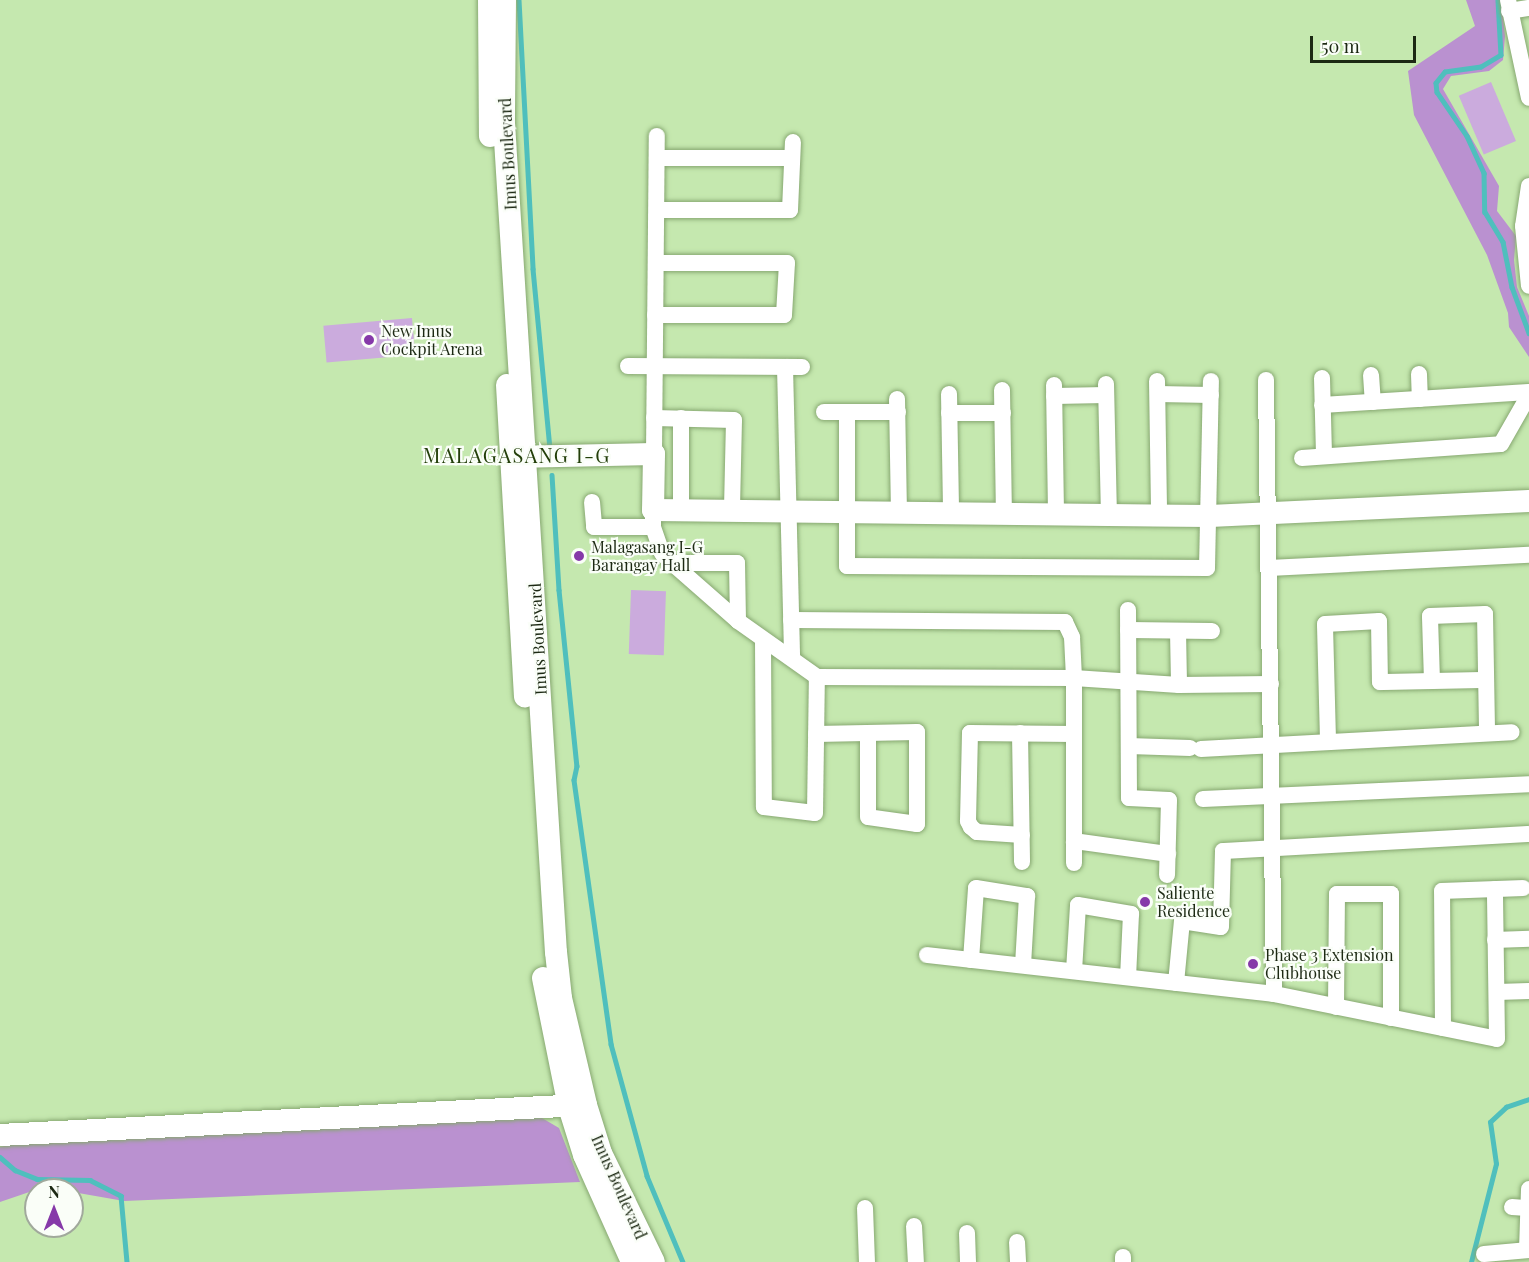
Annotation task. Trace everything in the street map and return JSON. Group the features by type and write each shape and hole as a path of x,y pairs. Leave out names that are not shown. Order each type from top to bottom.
{"main road":[{"name":"Imus Boulevard","path":"489,0 489,126 520,457"},
{"name":"Imus Boulevard","path":"506,0 504,124 541,953 552,1035 577,1106 654,1262"},
{"path":"520,457 654,454 653,519 681,510 1268,515 1529,501"},
{"name":"Imus Boulevard","path":"577,1106 584,1155 632,1262"},
{"path":"0,1135 577,1106"}],"street":[{"path":"1529,8 1508,6 1524,62 1529,98"},
{"path":"654,454 657,136"},
{"path":"657,158 793,150 790,210 657,210"},
{"path":"1528,281 1526,226 1529,186"},
{"path":"655,315 784,315 787,263 656,263"},
{"path":"628,366 802,367"},
{"path":"785,367 792,658"},
{"path":"1371,375 1373,402"},
{"path":"1419,375 1420,399"},
{"path":"1322,378 1324,456"},
{"path":"1266,380 1274,994"},
{"path":"847,413 847,566 1207,568 1210,516 1211,388 1157,388 1159,514"},
{"path":"1056,514 1054,391 1106,389 1108,514"},
{"path":"1002,390 1004,513"},
{"path":"949,394 951,513"},
{"path":"1322,405 1529,394"},
{"path":"1302,458 1502,444 1529,394"},
{"path":"824,412 847,413 898,406 899,512"},
{"path":"950,413 1002,413"},
{"path":"654,418 734,420 732,511"},
{"path":"681,418 681,510"},
{"path":"592,502 594,527 653,519 662,553 672,563 738,621 817,676 1074,678 1179,685 1271,684"},
{"path":"1269,568 1529,555"},
{"path":"672,563 736,563 738,621"},
{"path":"1128,610 1129,798 1169,800 1167,876"},
{"path":"1432,681 1430,616 1485,614 1487,732"},
{"path":"791,620 1059,620 1065,622 1072,638 1074,678 1074,862"},
{"path":"1328,740 1325,624 1379,621 1380,682 1486,680"},
{"path":"1128,630 1212,631"},
{"path":"1178,631 1179,685"},
{"path":"763,640 764,807 815,813 817,676"},
{"path":"816,734 917,732 917,824 868,817 868,733"},
{"path":"1129,746 1195,749 1271,743 1512,732"},
{"path":"1022,834 977,832 968,821 970,733 1074,734"},
{"path":"1020,733 1022,862"},
{"path":"1203,799 1272,794 1529,784"},
{"path":"1176,983 1182,921 1221,927 1223,851 1529,834"},
{"path":"1074,841 1167,854"},
{"path":"971,960 976,888 1027,896 1023,965"},
{"path":"1443,1028 1442,891 1523,888"},
{"path":"927,955 1274,994 1497,1039 1495,889"},
{"path":"1336,1007 1337,894 1391,894 1391,1018"},
{"path":"1074,971 1078,905 1131,914 1128,977"},
{"path":"1496,940 1529,939"},
{"path":"1497,992 1529,991"},
{"path":"1484,1254 1528,1250 1520,1208 1529,1189"},
{"path":"866,1208 867,1262"},
{"path":"914,1226 916,1262"},
{"path":"967,1233 968,1262"},
{"path":"1017,1242 1017,1262"}],"shaded area":[{"path":"1466,0 1501,0 1505,36 1503,60 1489,71 1451,76 1443,89 1499,186 1497,211 1516,236 1514,260 1517,287 1529,316 1529,357 1509,327 1508,313 1487,255 1414,115 1408,71 1475,26"},
{"path":"1491,82 1516,141 1484,155 1459,96"},
{"name":"New Imus Cockpit Arena","path":"412,318 415,355 327,363 323,326"},
{"path":"631,590 666,591 664,655 629,654"},
{"path":"542,1118 559,1128 580,1182 124,1201 84,1194 84,1178 24,1178 24,1194 0,1202 0,1147 16,1143"}],"waterway":[{"path":"519,0 533,269 550,449"},
{"path":"1498,0 1501,55 1481,67 1445,72 1436,83 1437,92 1467,136 1484,173 1485,212 1503,242 1512,287 1529,333"},
{"path":"552,475 559,590 577,766 574,780 611,1044 647,1176 683,1262"},
{"path":"1471,1262 1496,1164 1490,1122 1506,1107 1529,1099"},
{"path":"0,1157 15,1170 37,1179 90,1180 121,1196 127,1262"}],"place":[{"name":"New Imus Cockpit Arena","path":"369,340"},
{"name":"Malagasang I-G Barangay Hall","path":"579,556"},
{"name":"Saliente Residence","path":"1145,902"},
{"name":"Phase 3 Extension Clubhouse","path":"1253,964"}],"district":[{"name":"MALAGASANG I-G","path":"517,454"}]}
